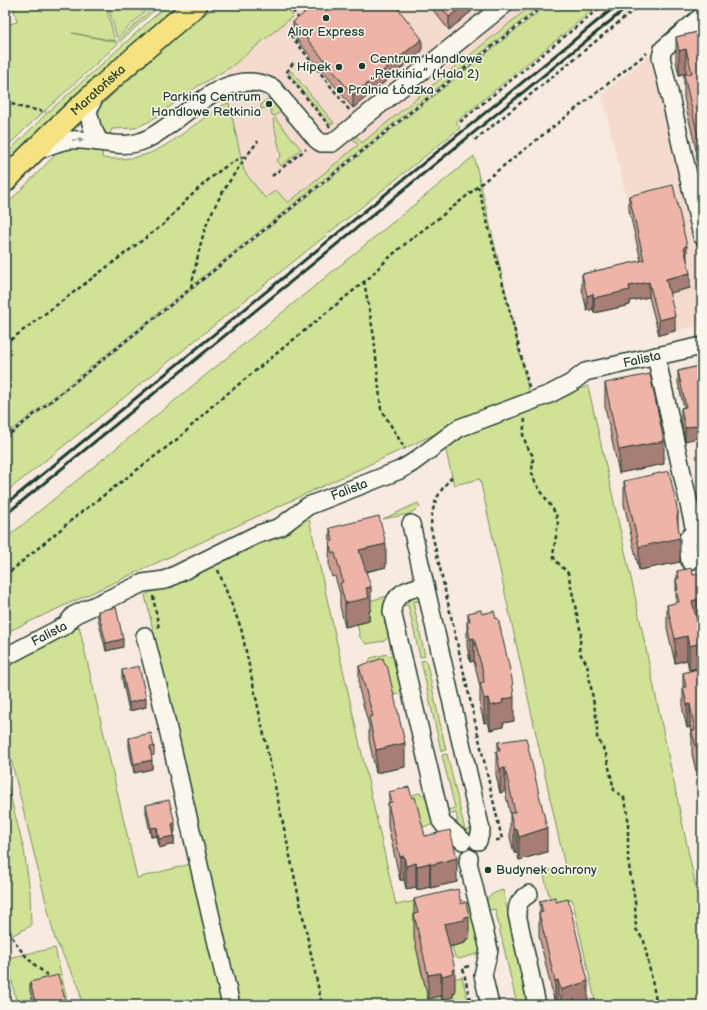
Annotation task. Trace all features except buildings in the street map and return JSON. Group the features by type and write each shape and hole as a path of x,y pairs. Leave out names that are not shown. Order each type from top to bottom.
{"main road":[{"name":"Maratońska","path":"5,181 96,93 196,5"}],"street":[{"path":"32,154 64,140 120,145 143,141 156,135 214,92 234,83 243,82 264,84 272,88 317,140 321,143 332,144 504,5"},
{"path":"702,16 664,49 662,57 702,236"},
{"path":"96,93 88,112 92,127 99,142"},
{"name":"Falista","path":"5,657 66,625 74,615 143,583 165,580 256,535 280,527 308,506 400,470 412,463 459,428 530,403 571,383 585,372 702,346"},
{"path":"656,356 694,531 687,540 690,561"},
{"path":"411,524 481,830 477,842"},
{"path":"425,585 407,590 400,594 393,605 392,611 442,821 444,825 477,842 480,848 480,852 469,858 468,862 489,950 483,975 490,1005"},
{"path":"146,643 159,690 231,1005"},
{"path":"529,894 520,900 517,906 517,914 537,1005"}],"path":[{"path":"288,5 303,24"},
{"path":"5,438 544,5"},
{"path":"460,122 603,5"},
{"path":"475,140 640,5"},
{"path":"299,27 290,34 352,113"},
{"path":"5,576 74,518 180,437 211,407 364,281 387,258 436,219 459,203 478,186 648,53"},
{"path":"293,63 287,72 288,75 332,129"},
{"path":"5,101 26,109 46,112"},
{"path":"190,288 207,225 213,210 246,156 258,141"},
{"path":"5,344 164,224 184,202 233,160 246,156"},
{"path":"478,186 530,394 530,403 527,411 523,435 527,447 533,456 534,463 532,473 535,482 556,514 558,524 553,555 555,560 568,573 581,634 579,652 588,664 597,722 597,737 606,754 614,790 624,798 628,814 628,860 635,901 636,929 644,942 657,1005"},
{"path":"364,281 374,337 381,409 412,463"},
{"path":"452,477 443,486 435,500 431,529 502,839 477,842"},
{"path":"213,557 241,628 322,1005"},
{"path":"146,643 155,647 160,633 150,582"},
{"path":"5,917 8,932 14,942 34,965 46,974 47,979"}],"shaded area":[{"path":"250,5 540,5 278,216 244,171 223,81"},
{"path":"655,51 702,258 702,325 659,335 602,94"}],"green space":[{"path":"13,5 106,5 115,41 72,33 116,42 156,5 160,5 5,149 5,25 17,22"},
{"path":"108,5 152,5 117,38"},
{"path":"167,5 176,5 39,130 5,165 5,155 44,116"},
{"path":"217,5 284,5 293,16 231,67 198,86 150,121 135,128 112,129 109,137 103,134 97,118 101,105 178,35"},
{"path":"532,5 541,5 5,436 5,206 60,150 63,148 103,149 102,158 118,159 144,155 166,145 214,110 229,103 244,171 265,198 276,190 288,203 358,145 352,137 355,135 362,143 461,62 456,54 458,52 465,59"},
{"path":"547,5 599,5 456,122 460,128 5,493 5,439"},
{"path":"291,71 334,123 330,124 289,74"},
{"path":"268,99 273,100 281,111 275,116 272,115 270,107 261,109 261,104"},
{"path":"275,118 301,149 281,166 277,160 281,156 273,120"},
{"path":"474,156 529,393 457,424 5,633 5,539"},
{"path":"588,386 633,587 702,917 702,1005 596,1005 572,899 551,903 543,872 565,866 480,479 454,485 445,447 469,429"},
{"path":"418,503 420,507 409,514 383,519"},
{"path":"307,510 396,905 454,893 456,901 461,900 470,905 480,943 480,953 459,959 455,957 452,946 465,943 466,926 419,962 422,975 426,974 428,999 441,996 442,999 452,979 462,977 469,1005 225,1005 223,1001 204,1005 82,1005 79,987 55,939 8,747 5,724 5,665 9,660 79,626 137,878 206,860 145,595 233,553"},
{"path":"416,593 423,600 413,602 425,656 420,657 408,605 401,606 401,604"},
{"path":"393,595 392,634 384,641 366,644 360,637 357,624 369,621 368,601"},
{"path":"387,654 398,659 406,692 390,696 367,665 371,658"},
{"path":"426,660 446,750 441,751 421,661"},
{"path":"447,754 465,830 474,828 472,836 469,837 450,823 458,821 456,813 445,816 444,811 455,808 442,755"},
{"path":"5,775 24,850 30,891 31,926 5,939"},
{"path":"419,793 429,797 436,824 417,828 403,798"},
{"path":"503,890 529,1005 517,1005 495,909 485,911 487,899 491,895"},
{"path":"55,948 68,1005 17,1005 7,958"}],"railway":[{"path":"5,505 617,5"},
{"path":"5,515 630,5"}],"place":[{"name":"Alior Express","path":"326,18"},
{"name":"Centrum Handlowe „Retkinia” (Hala 2)","path":"362,66"},
{"name":"Hipek","path":"339,67"},
{"name":"Pralnia Łódzka","path":"340,90"},
{"name":"Parking Centrum Handlowe Retkinia","path":"269,104"},
{"name":"Budynek ochrony","path":"488,870"}]}
